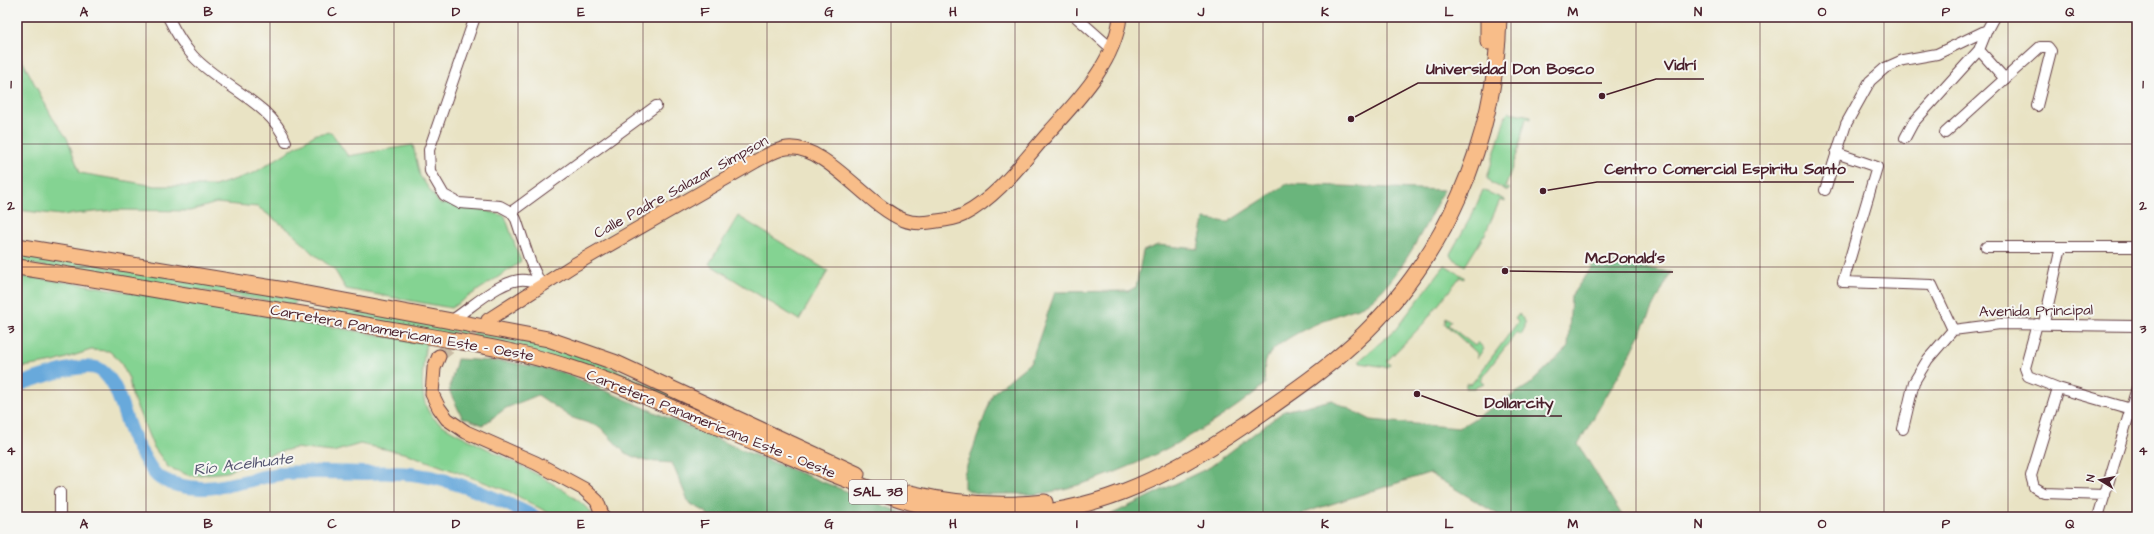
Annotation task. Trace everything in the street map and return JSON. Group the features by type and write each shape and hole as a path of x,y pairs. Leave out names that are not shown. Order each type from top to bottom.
{"highway":[{"name":"Carretera Panamericana Este - Oeste","path":"17,246 295,291 548,339 601,357 652,378 855,473 906,492 964,503 1007,504 1044,502 1090,493 1150,471 1177,457 1247,412 1332,350 1351,333 1389,293 1416,258 1437,224 1464,161 1480,102 1487,51 1488,17"},
{"name":"Carretera Panamericana Este - Oeste","path":"17,267 329,318 529,356 571,367 865,487 930,508 971,514 1007,515 1046,512 1086,504 1138,487 1164,475 1231,434 1294,390 1349,348 1397,300 1429,255 1444,229 1472,169 1488,107 1495,64 1499,17"},
{"path":"290,312 300,307 302,303 302,298 295,291"},
{"path":"329,318 325,315 322,307 327,300 332,299"}],"main road":[{"name":"Calle Padre Salazar Simpson","path":"488,320 541,285 756,161 776,151 787,148 815,154 867,196 903,219 922,223 959,217 980,204 1002,184 1066,113 1105,62 1112,49 1120,17"},
{"path":"439,356 433,374 432,394 438,408 447,419 466,432 536,463 584,489 597,501 603,517"}],"street":[{"path":"168,17 181,42 194,57 269,115 282,129 286,142"},
{"path":"475,17 429,150 430,171 444,195 449,198 459,203 500,206 511,212 516,219 530,261 541,285"},
{"path":"1076,17 1112,49"},
{"path":"1905,138 1912,123 1979,50 1994,17"},
{"path":"1825,190 1846,124 1870,81 1885,68 1903,60 1937,54 1987,30"},
{"path":"1944,133 2040,47 2048,47 2051,51 2037,106"},
{"path":"1979,50 2005,79"},
{"path":"511,212 656,106"},
{"path":"1836,153 1877,166 1843,282 1932,285 1953,330 1928,360 1914,382 1902,429"},
{"path":"1986,247 2137,247"},
{"path":"2061,247 2041,324 2026,373 2032,379 2058,388 2131,409"},
{"path":"452,320 489,294 511,282 527,280 541,285"},
{"name":"Avenida Principal","path":"1953,330 2000,324 2137,326"},
{"path":"2058,388 2031,476 2034,487 2044,492 2105,495"},
{"path":"2098,517 2137,388"},
{"path":"60,492 60,517"}],"green space":[{"path":"17,58 21,58 52,117 67,138 80,173 155,186 215,186 254,173 316,134 331,132 348,156 413,145 420,176 440,204 459,203 505,216 521,262 451,308 346,289 334,269 311,252 294,234 258,207 216,203 190,211 117,210 61,215 17,210"},
{"path":"1509,112 1531,116 1531,119 1526,118 1517,154 1505,187 1510,189 1508,191 1491,183 1487,178 1506,115"},
{"path":"1287,184 1444,190 1402,266 1380,292 1365,305 1314,325 1283,342 1267,358 1264,369 1265,384 1217,420 1158,453 1127,467 1096,479 1066,488 1038,494 989,494 974,492 964,488 964,474 993,393 1031,362 1055,292 1128,291 1136,287 1143,251 1158,245 1198,249 1204,219 1228,222"},
{"path":"1483,190 1505,200 1505,202 1500,200 1485,234 1465,266 1451,257 1450,254 1473,213"},
{"path":"738,216 828,271 799,320 709,264"},
{"path":"17,251 296,299 294,305 17,262"},
{"path":"1596,261 1671,272 1627,361 1578,444 1623,517 1502,517 1429,473 1303,513 1303,517 1100,517 1108,516 1210,467 1284,411 1332,400 1371,420 1459,428 1529,385 1568,347 1571,296"},
{"path":"1445,265 1464,277 1464,279 1460,277 1424,323 1387,361 1390,365 1386,367 1360,363 1360,360 1395,330"},
{"path":"17,276 81,284 426,343 422,379 426,407 430,414 452,431 516,463 555,485 572,496 594,517 556,517 508,491 408,454 360,444 333,452 295,448 253,459 227,472 190,476 168,467 153,446 132,395 129,379 120,361 109,351 91,350 54,362 17,368"},
{"path":"331,303 576,352 724,419 723,422 610,378 326,310 326,306"},
{"path":"1519,314 1525,321 1525,327 1521,335 1517,332 1480,380 1484,383 1475,388 1466,388 1466,383 1470,384 1474,381 1518,322 1515,319"},
{"path":"1446,317 1451,321 1448,325 1475,346 1478,342 1484,349 1477,358 1477,353 1445,324"},
{"path":"457,359 509,362 562,372 747,452 912,517 709,517 706,512 689,503 672,463 645,461 625,453 600,427 570,417 538,395 506,408 483,425 462,417 449,390"}],"waterway":[{"name":"Río Acelhuate","path":"17,385 70,369 81,367 99,369 107,376 115,387 134,439 150,467 160,478 176,485 191,488 207,488 295,472 413,474 432,477 485,494 535,517"}],"tunnel":[{"path":"439,356 465,335 485,322"}],"place":[{"name":"Vidrí","path":"1602,96"},
{"name":"Universidad Don Bosco","path":"1351,119"},
{"name":"Centro Comercial Espiritu Santo","path":"1543,191"},
{"name":"McDonald's","path":"1505,271"},
{"name":"Dollarcity","path":"1417,394"}]}
